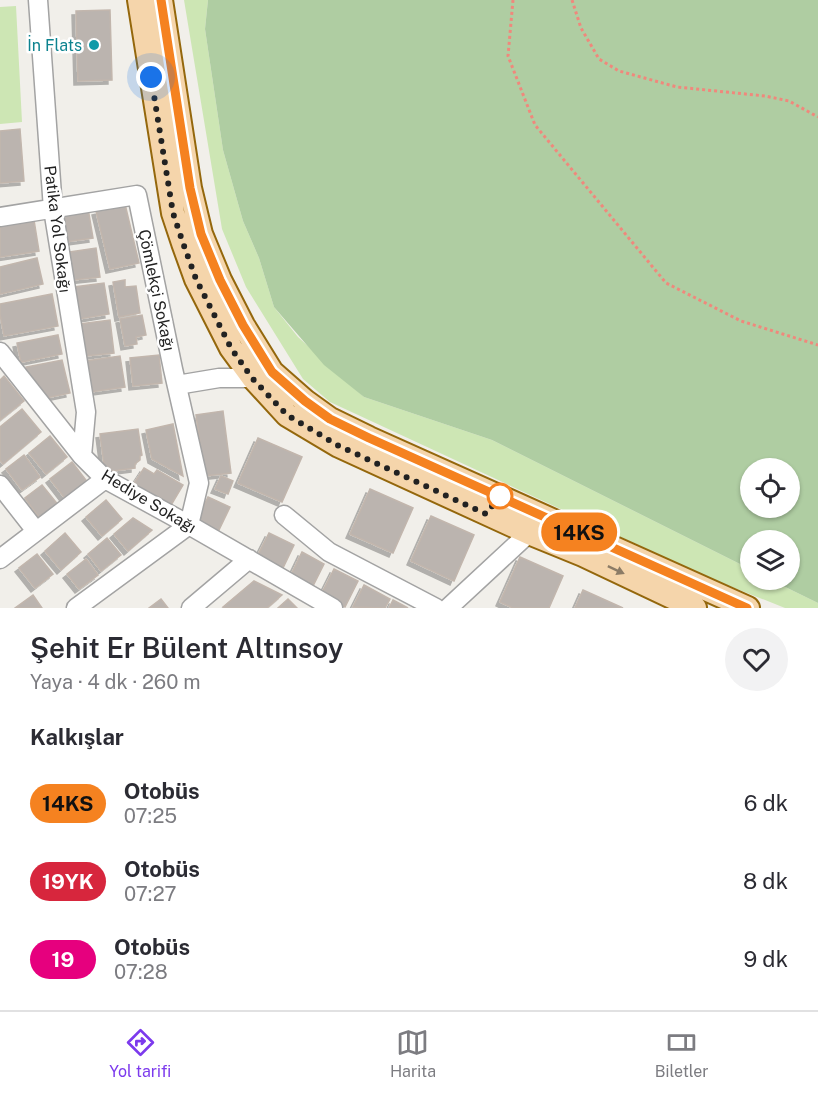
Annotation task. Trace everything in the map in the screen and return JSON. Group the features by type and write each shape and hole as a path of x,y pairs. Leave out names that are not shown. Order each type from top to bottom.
{"main road":[{"path":"139,0 176,223 196,279 231,348 252,378 287,415 339,446 529,533 583,555 695,608"},
{"path":"161,0 190,188 201,234 220,280 243,325 272,372 330,419 748,608"}],"street":[{"name":"Patika Yol Sokağı","path":"38,0 53,209 86,412 82,456"},
{"name":"Çömlekçi Sokağı","path":"53,209 137,195 199,483 189,525"},
{"path":"0,217 53,209"},
{"name":"Hediye Sokağı","path":"0,352 82,456 105,478 331,608"},
{"path":"177,385 219,378 252,378"},
{"path":"0,559 105,478"},
{"path":"0,485 36,531"},
{"path":"284,515 329,552 436,608"},
{"path":"76,608 189,525"},
{"path":"447,608 529,533"},
{"path":"192,608 249,559"}],"path":[{"path":"513,0 508,56 535,125 666,284 741,321 818,345"},
{"path":"572,0 581,28 598,59 619,71 677,87 781,99 818,117"}],"green space":[{"path":"184,0 208,0 205,29 223,150 243,221 259,258 274,307 298,337 364,397 492,440 740,564 740,590 791,590 818,603 818,608 785,608 707,577 330,402 303,379 246,287 222,229"},
{"path":"208,0 818,0 818,603 791,590 800,590 800,530 740,530 740,564 492,440 364,397 324,365 274,307 259,258 243,221 223,150 205,29"},
{"path":"16,6 22,122 0,124 0,7"}],"building":[{"name":"İn Flats","path":"110,10 112,80 78,81 76,11"},
{"path":"20,129 24,181 0,183 0,131"},
{"path":"125,204 139,263 110,269 96,211"},
{"path":"88,208 93,238 65,242 60,213"},
{"path":"34,220 39,251 0,257 0,225"},
{"path":"96,248 100,277 73,280 70,252"},
{"path":"37,258 43,284 0,294 0,267"},
{"path":"125,280 125,287 136,286 140,313 119,317 113,282"},
{"path":"104,283 109,314 79,319 74,287"},
{"path":"52,294 58,326 4,336 0,304"},
{"path":"142,315 146,335 136,337 137,344 125,346 120,319"},
{"path":"110,320 114,353 85,356 80,324"},
{"path":"58,335 62,354 21,362 17,343"},
{"path":"159,355 162,383 133,386 130,358"},
{"path":"120,356 125,387 90,392 86,361"},
{"path":"62,360 70,393 46,398 27,373 26,367"},
{"path":"4,376 24,401 0,420 0,380"},
{"path":"22,409 41,432 3,464 0,460 0,427"},
{"path":"223,411 231,473 205,476 196,415"},
{"path":"173,424 183,476 152,459 146,430"},
{"path":"138,429 142,455 135,464 135,468 105,472 100,434"},
{"path":"50,436 67,457 46,474 29,453"},
{"path":"258,438 302,457 282,502 238,483"},
{"path":"24,455 40,477 22,490 6,469"},
{"path":"72,462 89,484 67,501 50,479"},
{"path":"144,468 154,474 157,470 183,485 170,507 133,485"},
{"path":"221,476 233,481 228,494 215,489"},
{"path":"42,485 59,506 41,520 25,498"},
{"path":"370,489 413,508 393,553 350,534"},
{"path":"208,497 230,507 218,532 196,522"},
{"path":"106,500 122,519 102,536 86,517"},
{"path":"431,516 474,535 454,581 411,561"},
{"path":"133,518 152,530 128,551 114,534"},
{"path":"65,533 81,552 61,570 45,551"},
{"path":"269,533 294,545 283,568 258,555"},
{"path":"107,538 121,555 101,571 88,554"},
{"path":"302,552 324,564 313,586 291,575"},
{"path":"37,554 53,574 35,588 19,568"},
{"path":"520,557 563,576 549,608 513,608 500,602"},
{"path":"86,559 98,575 79,589 67,574"},
{"path":"334,569 358,581 345,607 321,595"},
{"path":"254,581 282,595 267,608 223,607"},
{"path":"364,585 390,599 385,608 353,607"},
{"path":"583,590 623,608 575,608"},
{"path":"33,595 42,608 15,608"},
{"path":"161,599 168,608 149,608"},
{"path":"288,599 297,608 278,608"},
{"path":"393,600 408,608 389,608"}],"bus line":[{"name":"14KS","path":"161,0 190,188 201,234 220,280 243,325 272,372 330,419 747,608"}],"place":[{"name":"İn Flats","path":"94,45"}],"route":[{"path":"151,77 173,213 183,243 196,279 231,348 252,378 287,415 339,446 486,514 500,496"}]}
